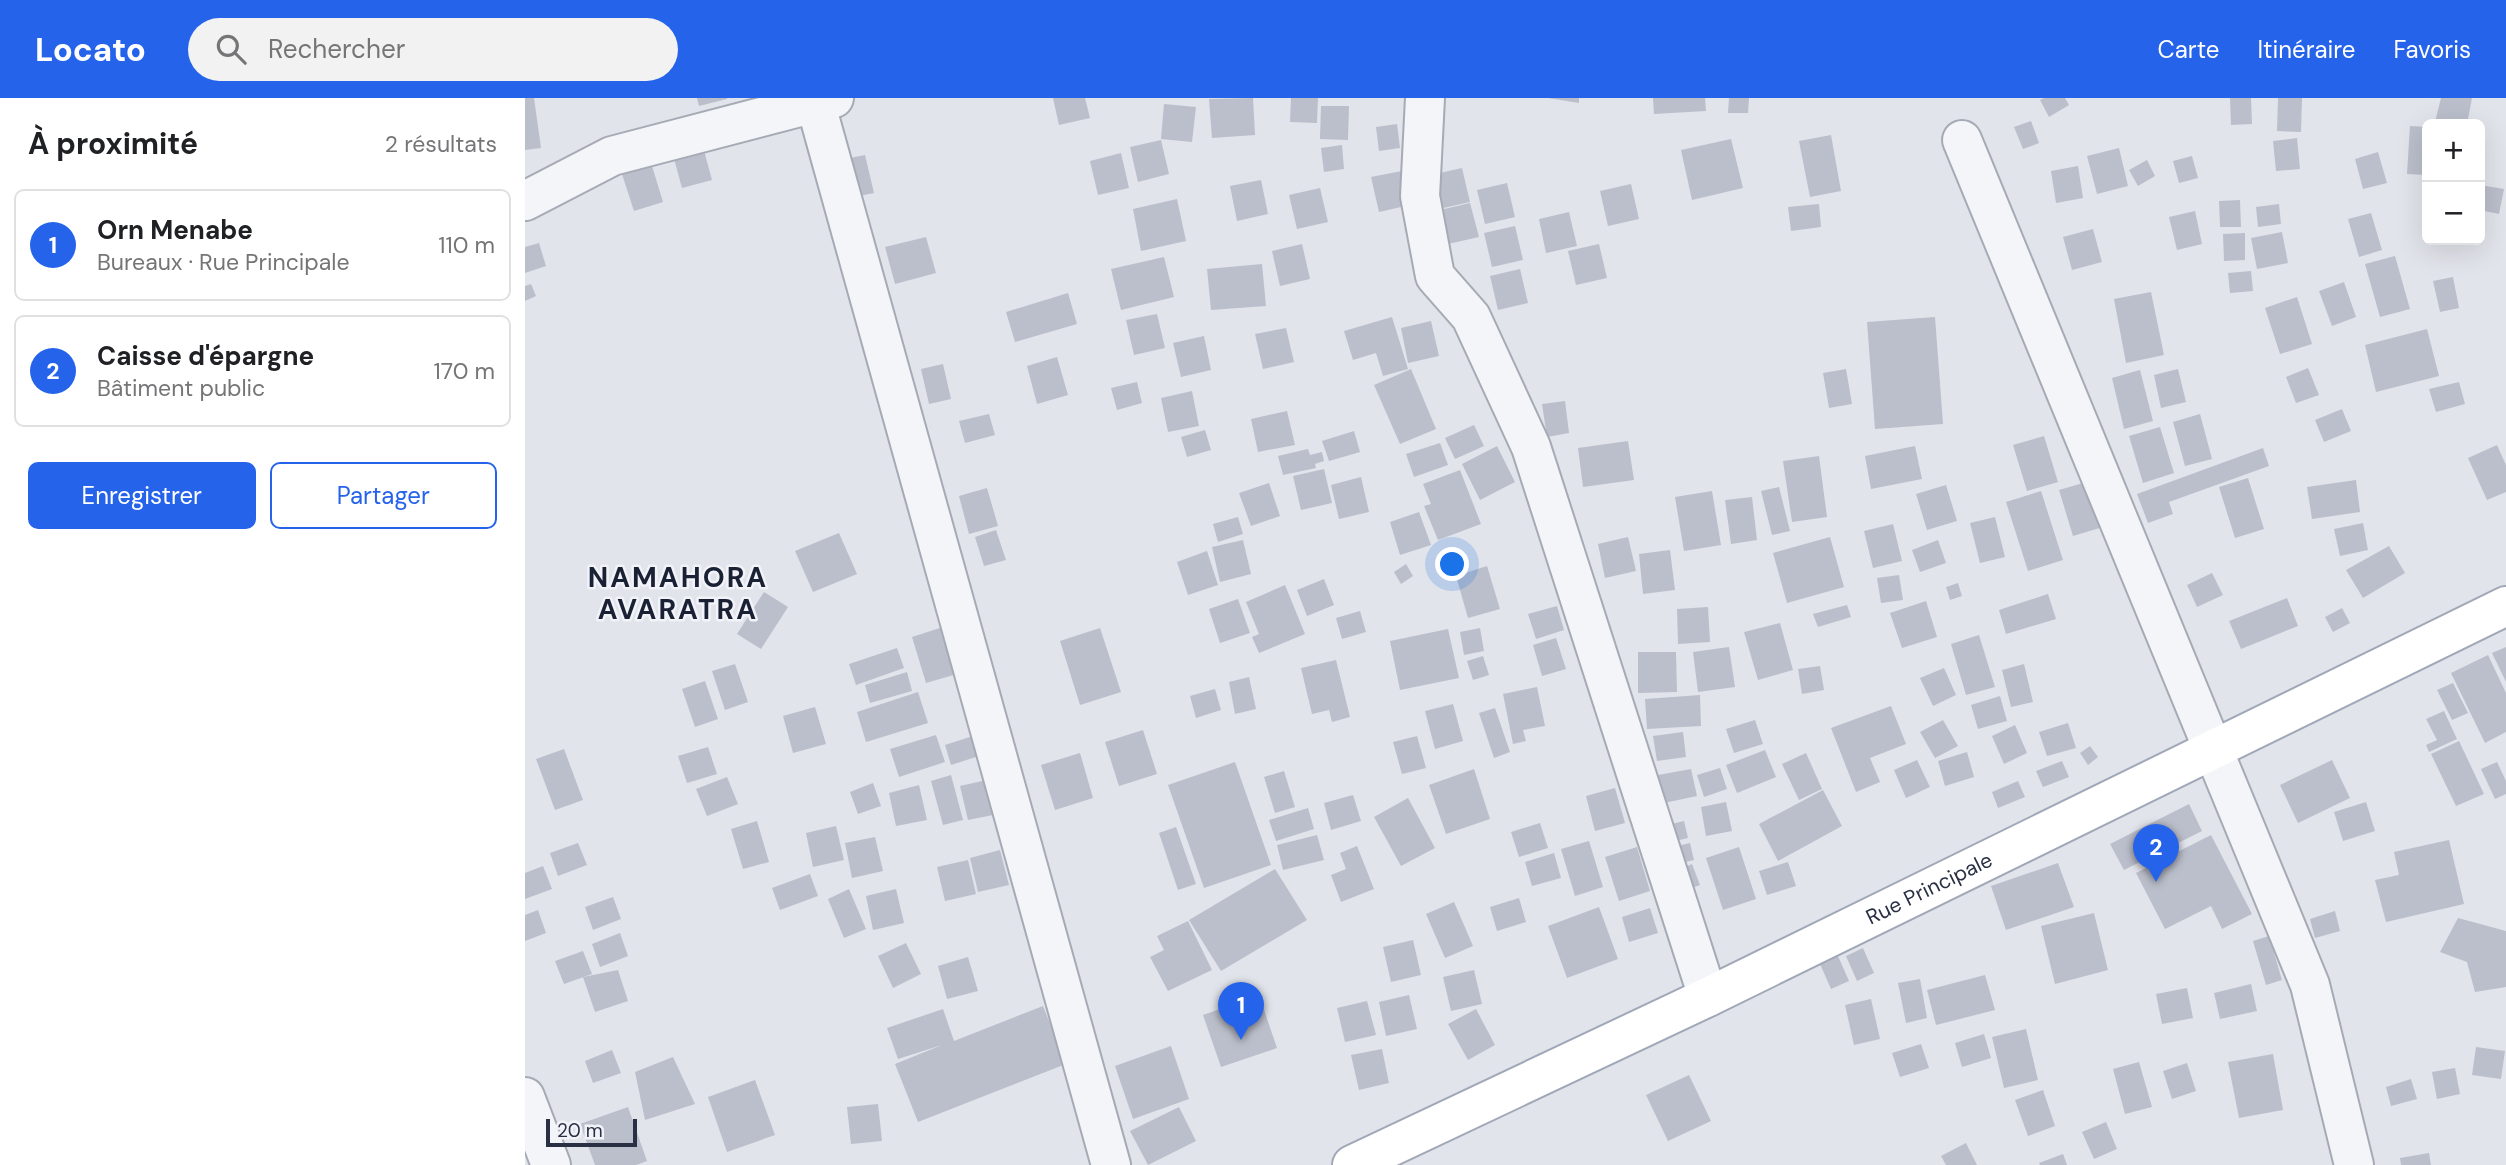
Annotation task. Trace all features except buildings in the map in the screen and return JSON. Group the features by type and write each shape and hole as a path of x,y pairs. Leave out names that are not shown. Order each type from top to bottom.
{"main road":[{"name":"Rue Principale","path":"1352,1165 1708,997 2506,606"}],"street":[{"path":"525,201 612,156 821,100 1111,1165"},
{"path":"1414,100 1420,196 1435,275 1471,317 1531,447 1708,997"},
{"path":"1962,140 2310,985 2354,1165"},
{"path":"525,1097 551,1165"}],"place":[{"name":"Caisse d'épargne","path":"2156,882"},
{"name":"Orn Menabe","path":"1241,1040"}],"district":[{"name":"NAMAHORA AVARATRA","path":"678,593"}]}
